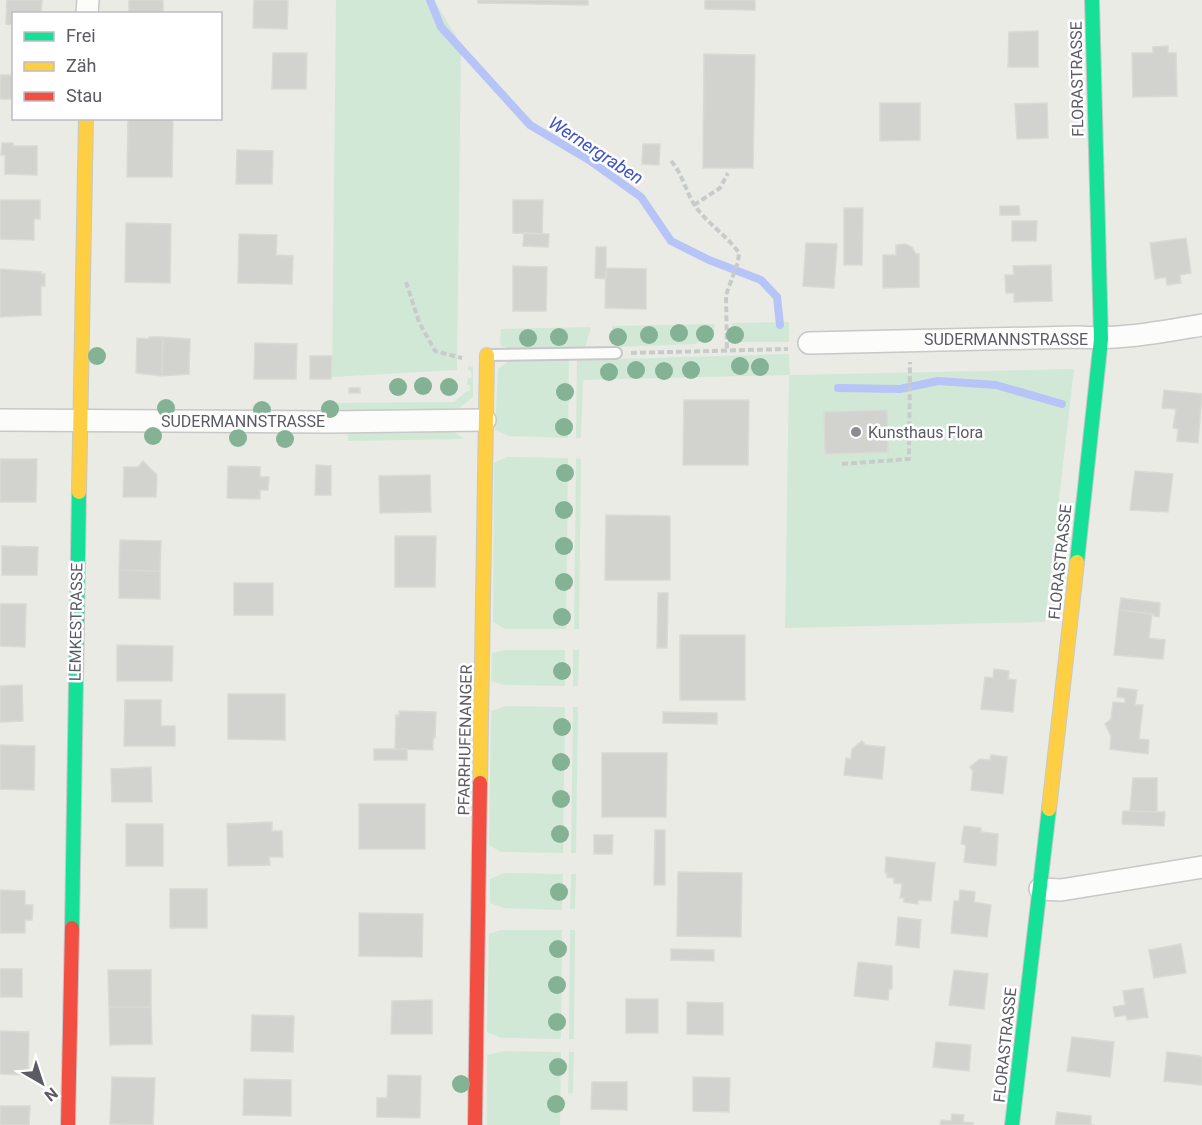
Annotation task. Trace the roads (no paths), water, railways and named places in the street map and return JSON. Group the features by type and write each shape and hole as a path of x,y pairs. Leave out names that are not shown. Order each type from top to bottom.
{"street":[{"name":"FLORASTRASSE","path":"1012,1125 1073,603 1101,339 1092,0"},
{"name":"LEMKESTRASSE","path":"68,1125 86,120"},
{"name":"SUDERMANNSTRASSE","path":"809,343 1124,338 1202,325"},
{"name":"PFARRHUFENANGER","path":"476,1125 487,358"},
{"name":"SUDERMANNSTRASSE","path":"0,420 329,422 485,420"},
{"path":"1040,889 1061,890 1202,867"}],"lane":[{"path":"487,358 616,353"}],"waterway":[{"name":"Wernergraben","path":"430,0 441,27 530,125 589,160 641,197 671,241 709,260 761,280 777,297 780,325"},
{"name":"Wernergraben","path":"838,388 900,389 938,381 996,385 1062,404"}],"place":[{"name":"Kunsthaus Flora","path":"856,432"}]}
